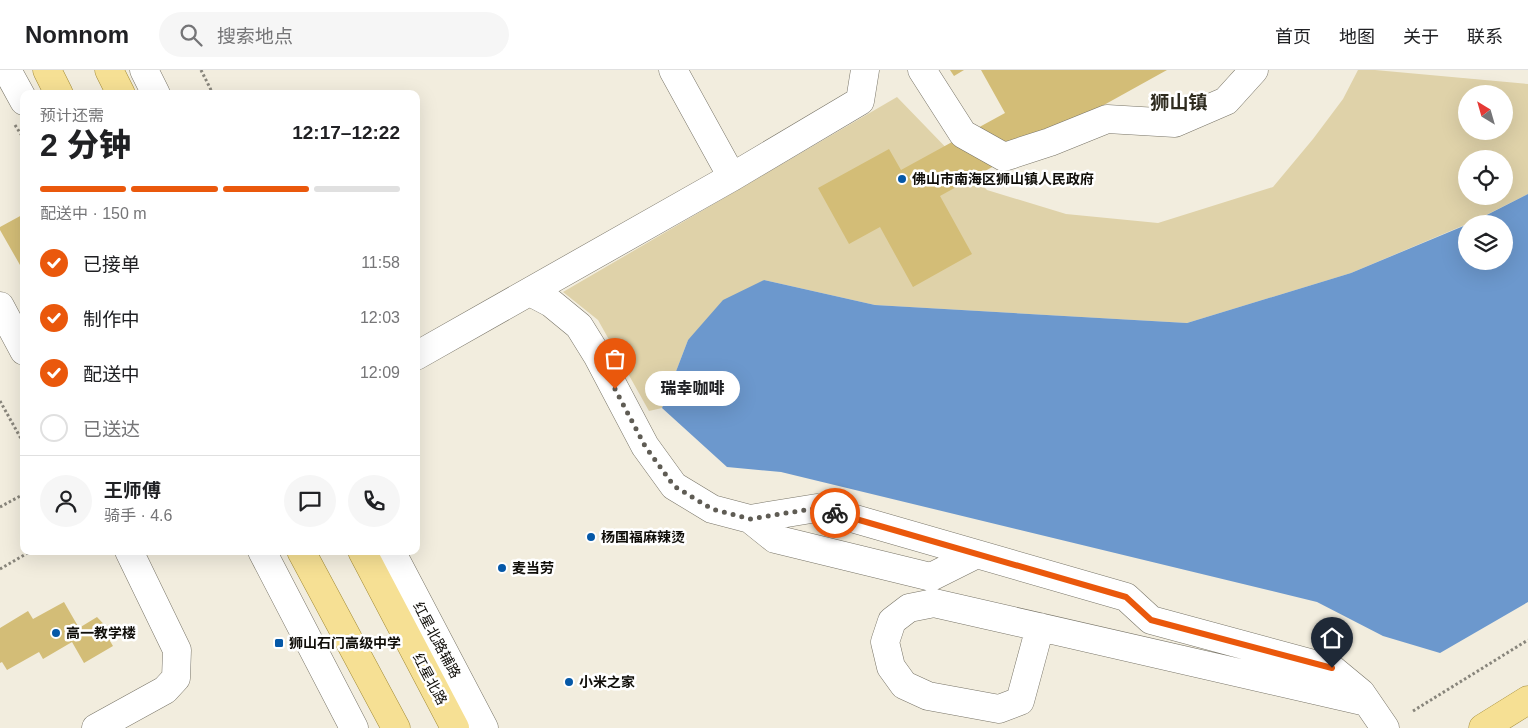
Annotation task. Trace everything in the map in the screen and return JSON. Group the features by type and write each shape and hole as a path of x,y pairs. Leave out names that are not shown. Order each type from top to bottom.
{"main road":[{"path":"47,70 57,90"},
{"path":"109,70 119,90"},
{"path":"303,555 396,728"},
{"name":"红星北路","path":"364,555 455,728"},
{"path":"1483,728 1528,700"}],"street":[{"path":"7,70 20,94"},
{"path":"144,70 154,90"},
{"path":"673,70 732,177"},
{"path":"420,354 732,177 860,100 865,70"},
{"path":"922,70 963,134 1004,157 1050,142 1107,119 1175,123 1226,101 1254,70"},
{"path":"530,292 550,304 579,326 608,375 645,446 674,486 712,509 750,519 775,539 931,577 977,554"},
{"path":"750,519 817,508 1126,597 1151,620 1332,668 1361,694 1385,728"},
{"path":"96,728 165,690 176,678 177,650 131,555"},
{"path":"264,555 354,728"},
{"name":"红星北路辅路","path":"393,555 484,728"},
{"path":"1040,627 1020,700 999,709 928,696 904,685 890,667 885,642 892,621 909,608 934,603 1040,627 1367,702"}],"path":[{"path":"200,70 211,90"},
{"path":"0,401 20,437"},
{"path":"0,507 20,496"},
{"path":"0,570 25,555"},
{"path":"1413,711 1528,640"}],"shaded area":[{"path":"1358,70 1528,84 1528,194 1513,202 1513,150 1458,150 1458,205 1506,205 1486,215 1458,215 1458,228 1351,273 1187,323 875,305 764,280 688,340 662,408 649,411 598,320 563,292 897,97 987,190 1066,214 1158,223 1273,187 1343,99"}],"water":[{"path":"1528,194 1528,602 1440,653 1383,636 1317,602 781,472 727,467 662,408 688,340 723,300 764,280 875,305 1187,323 1351,273 1458,228 1458,270 1513,270 1513,215 1487,215 1506,205 1513,205 1513,202"}],"building":[{"path":"950,70 964,70 954,76"},
{"name":"佛山市南海区狮山镇人民政府","path":"981,70 1167,70 940,196 972,254 913,287 880,227 849,244 818,188 889,149 901,170 1005,113"},
{"path":"20,216 20,265 0,230 0,227"},
{"name":"高一教学楼","path":"64,602 79,628 97,617 116,637 110,641 113,646 84,663 72,642 43,659 39,652 7,670 2,662 0,663 0,628 28,611 33,619"}],"way so far":[{"path":"615,389 645,446 674,486 712,509 750,519 817,508 835,513"}],"place":[{"name":"佛山市南海区狮山镇人民政府","path":"902,179"},
{"name":"瑞幸咖啡","path":"615,389"},
{"name":"杨国福麻辣烫","path":"591,537"},
{"name":"麦当劳","path":"502,568"},
{"name":"高一教学楼","path":"56,633"},
{"name":"狮山石门高级中学","path":"279,643"},
{"name":"小米之家","path":"569,682"}],"district":[{"name":"狮山镇","path":"1179,102"}],"route":[{"path":"835,513 1126,597 1151,620 1332,668"}]}
